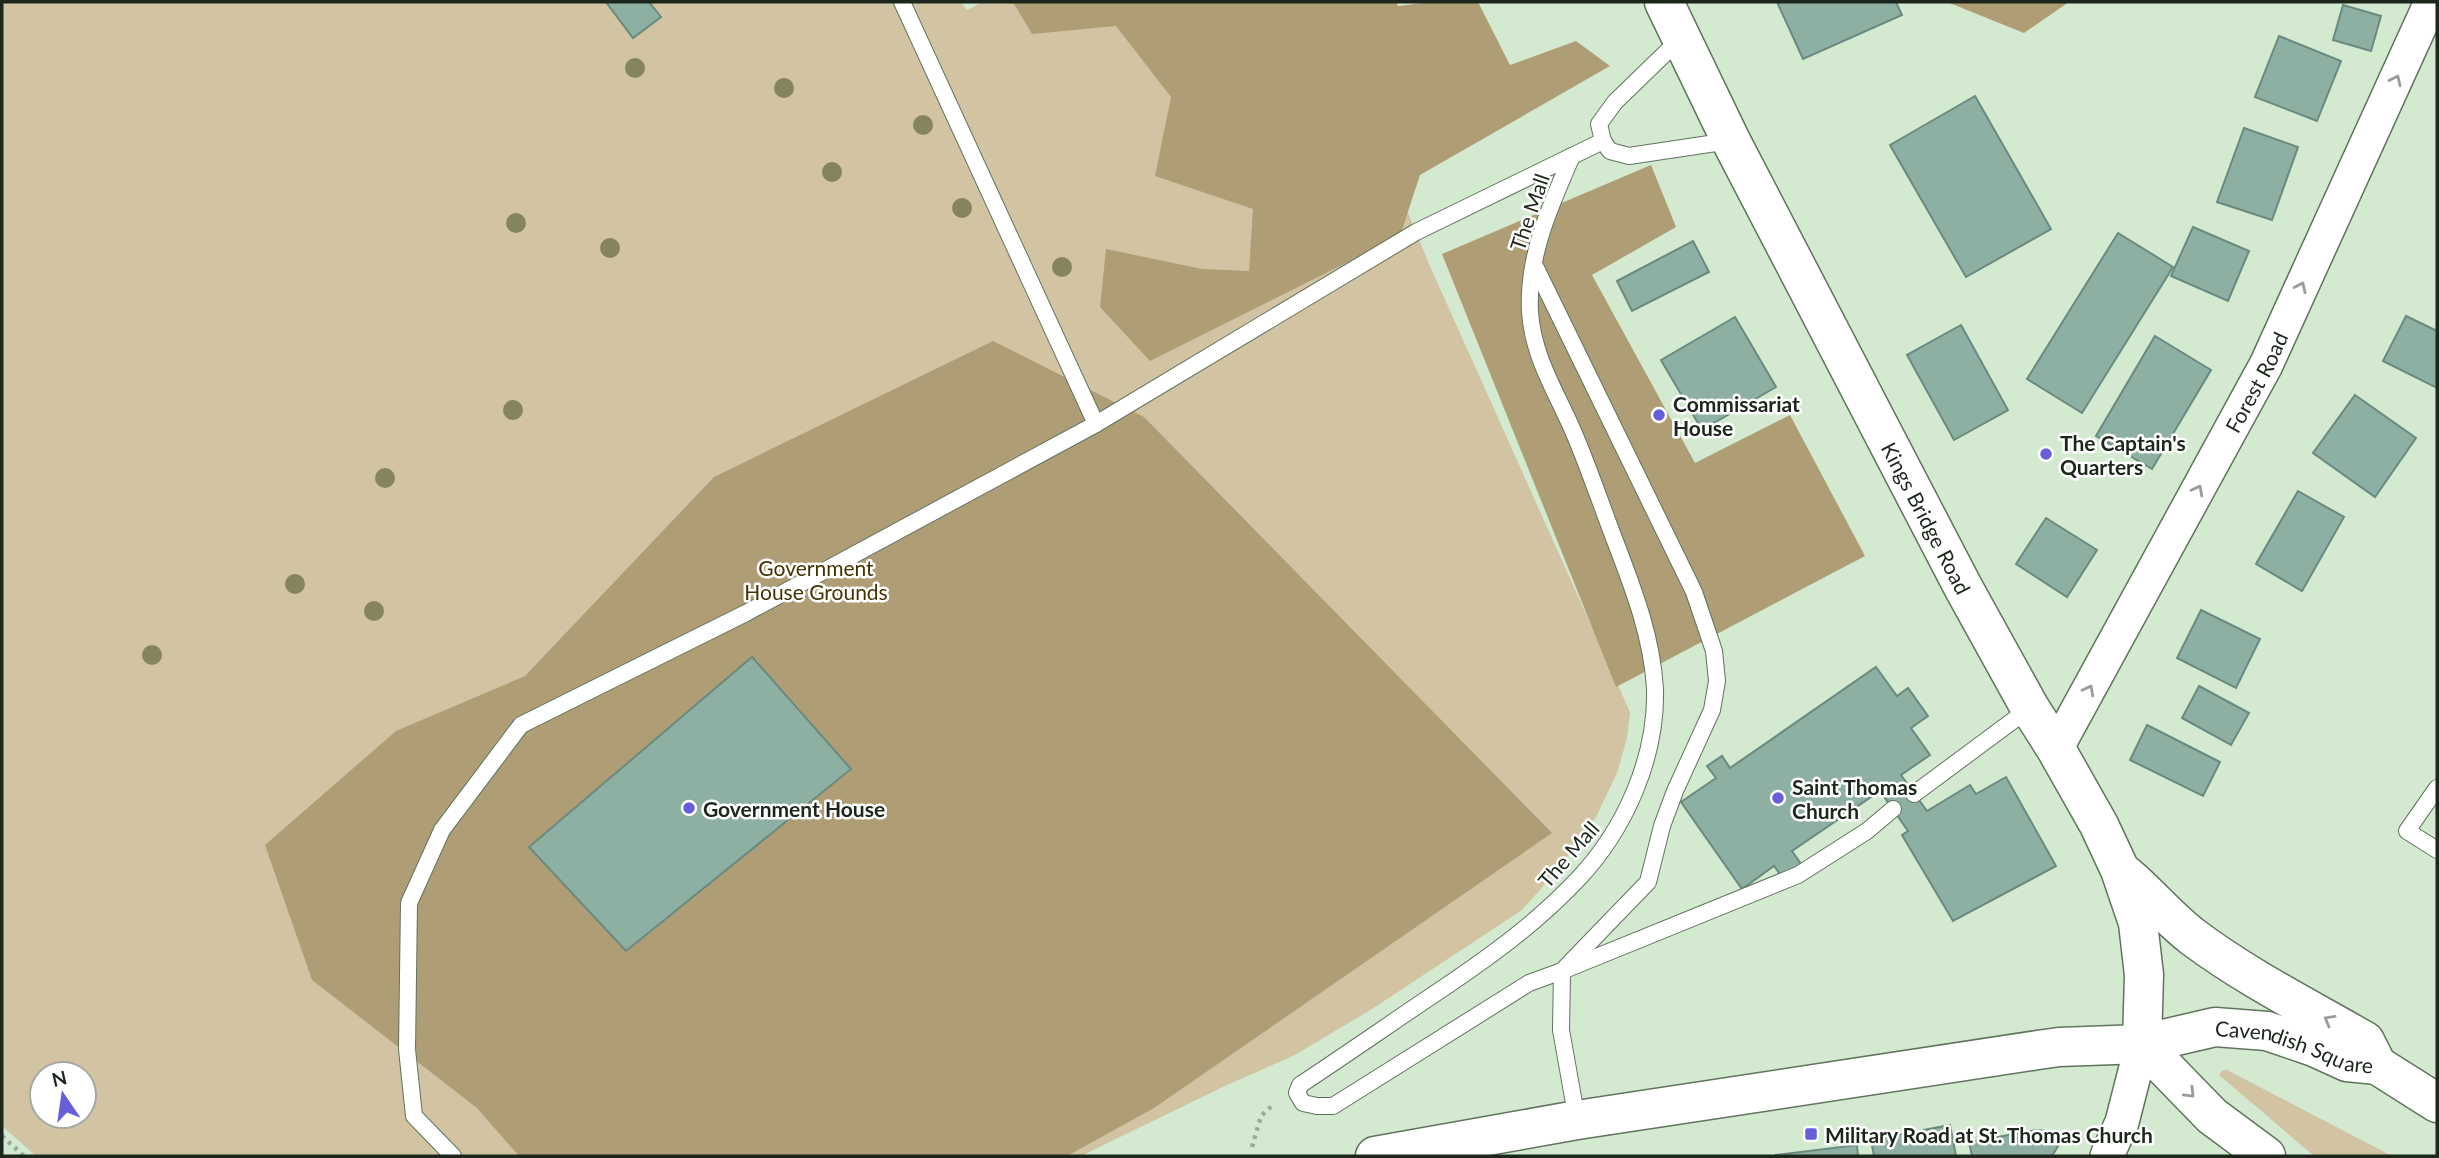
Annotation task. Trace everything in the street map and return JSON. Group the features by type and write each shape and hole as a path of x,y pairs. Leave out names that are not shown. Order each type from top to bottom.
{"main road":[{"name":"Kings Bridge Road","path":"1664,2 1731,141 1963,587 2099,825 2120,870 2138,923 2143,963 2142,1044"},
{"path":"2120,870 2193,937 2226,960 2365,1041 2377,1065"},
{"name":"Cavendish Square","path":"1376,1156 1577,1120 2049,1049 2142,1044 2205,1028 2229,1026 2267,1031 2347,1062 2377,1065 2437,1103"},
{"path":"2142,1044 2212,1116 2266,1156"}],"street":[{"name":"Forest Road","path":"2056,749 2266,365 2431,2"},
{"path":"2107,1156 2122,1122 2142,1044"}],"lane":[{"path":"902,2 1096,424"},
{"path":"1682,37 1615,102 1600,124 1603,141 1610,151 1629,156 1731,141"},
{"path":"453,1156 414,1116 407,1049 409,903 442,830 521,725 746,614 1096,424 1416,232 1603,141"},
{"name":"The Mall","path":"1300,1085 1497,951 1539,918 1581,876 1616,831 1635,789 1646,755 1654,713 1655,687 1642,610 1575,437 1539,359 1530,313 1533,262 1554,197 1572,156"},
{"path":"1533,262 1694,592 1714,651 1717,681 1712,710 1662,826 1648,882 1562,971 1561,1030 1577,1120"},
{"path":"1914,794 2030,708"},
{"path":"2437,788 2407,831 2437,850"},
{"path":"1300,1085 1297,1093 1303,1103 1333,1106 1528,983 1798,875 1867,831 1893,809"}],"path":[{"path":"1252,1147 1261,1116 1300,1085"},
{"path":"2,1136 24,1156"}],"green space":[{"name":"Government House Grounds","path":"2,2 961,2 967,10 983,2 1322,2 1429,264 1630,712 1627,738 1617,773 1596,817 1561,866 1522,910 1372,1009 1295,1055 1081,1156 36,1156 2,1126"},
{"path":"1013,2 1396,2 1398,6 1432,2 1478,2 1510,65 1576,41 1610,66 1420,175 1400,236 1150,361 1100,307 1106,249 1202,269 1249,271 1253,209 1155,176 1171,97 1116,26 1032,34"},
{"path":"1947,2 2069,2 2024,33"},
{"path":"1651,165 1676,227 1592,275 1695,463 1790,415 1865,556 1616,687 1442,254"},
{"path":"993,341 1144,417 1552,833 1154,1108 1067,1156 519,1156 477,1108 312,980 265,845 396,731 525,676 714,477"},
{"path":"2223,1070 2392,1156 2314,1156 2219,1075"}],"building":[{"path":"606,2 649,2 661,17 633,38"},
{"path":"1777,2 1896,2 1902,15 1803,59"},
{"path":"2343,5 2381,16 2371,51 2333,40"},
{"path":"2279,36 2341,61 2317,121 2255,97"},
{"path":"1975,96 2051,229 1966,277 1890,145"},
{"path":"2244,128 2298,147 2272,220 2217,202"},
{"path":"2193,227 2249,251 2228,301 2171,276"},
{"path":"2118,233 2173,267 2082,413 2027,379"},
{"path":"1693,241 1709,272 1632,311 1617,281"},
{"path":"2406,316 2437,331 2437,388 2383,361"},
{"path":"1735,317 1776,387 1702,430 1661,360"},
{"path":"1961,325 2008,410 1954,440 1907,355"},
{"path":"2155,336 2211,370 2152,469 2096,436"},
{"path":"2355,395 2416,438 2375,497 2313,453"},
{"path":"2298,491 2344,517 2302,591 2256,564"},
{"path":"2046,518 2097,550 2067,597 2016,564"},
{"path":"2201,610 2260,639 2236,688 2177,658"},
{"name":"Government House","path":"752,657 851,769 626,951 529,847"},
{"name":"Saint Thomas Church","path":"1876,667 1897,696 1908,688 1928,716 1911,728 1930,755 1901,775 1927,811 1970,785 1976,794 2006,777 2056,866 1953,921 1902,835 1908,831 1880,791 1792,851 1801,864 1782,877 1774,866 1742,889 1681,802 1716,778 1707,766 1722,756 1730,768"},
{"path":"2199,686 2249,713 2231,745 2182,718"},
{"path":"2147,725 2220,762 2203,796 2130,760"},
{"path":"1950,1125 1956,1156 1874,1156 1871,1140"},
{"path":"2037,1130 2066,1133 2052,1156 1972,1156 1969,1142"},
{"path":"1857,1145 1858,1156 1776,1156 1776,1155"}],"place":[{"name":"Commissariat House","path":"1659,415"},
{"name":"The Captain's Quarters","path":"2046,454"},
{"name":"Saint Thomas Church","path":"1778,798"},
{"name":"Government House","path":"689,808"},
{"name":"Military Road at St. Thomas Church","path":"1811,1134"}]}
